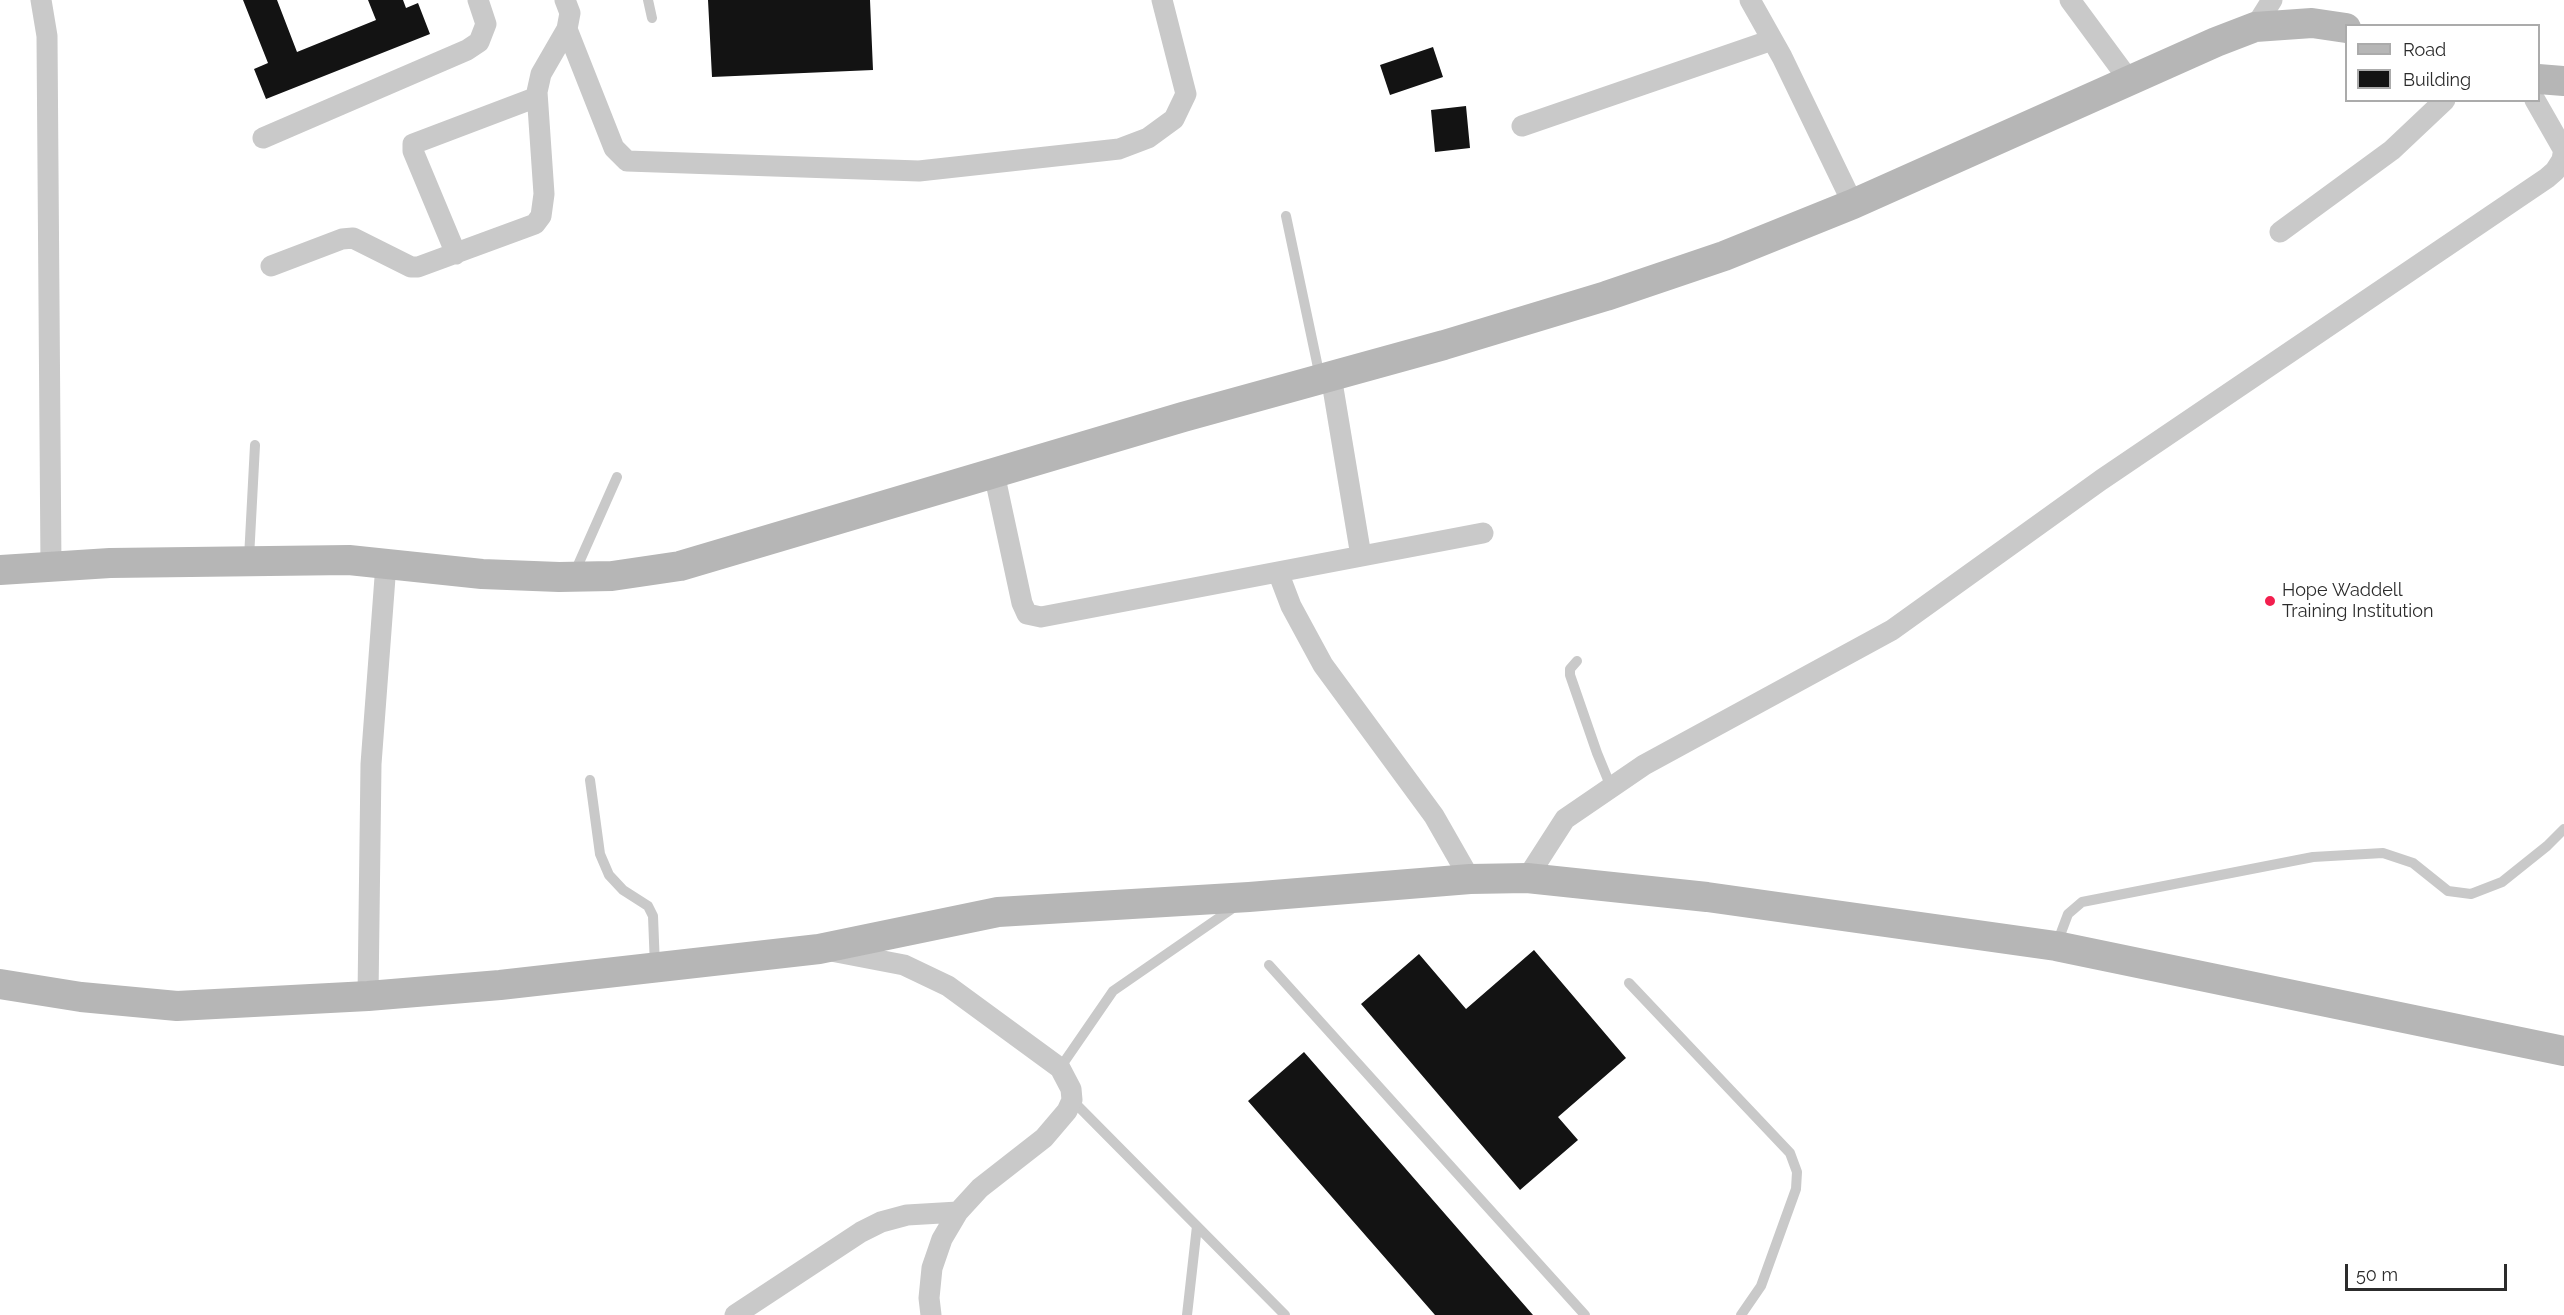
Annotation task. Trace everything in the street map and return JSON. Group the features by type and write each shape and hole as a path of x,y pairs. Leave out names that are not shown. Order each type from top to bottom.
{"street":[{"path":"41,0 46,36 51,567"},
{"path":"263,138 467,50 479,42 486,24 478,0"},
{"path":"271,266 342,239 353,238 411,267 426,265 534,224 541,216 544,194 537,97 541,75 567,29 570,13 565,0"},
{"path":"567,29 614,148 627,161 919,171 1119,149 1148,138 1174,119 1186,94 1162,0"},
{"path":"1750,0 1853,204"},
{"path":"2070,0 2129,81"},
{"path":"2254,27 2272,0"},
{"path":"0,570 110,563 349,560 482,574 573,577 641,573 680,566 1606,296 1724,255 1853,204 2254,27 2312,23 2345,28"},
{"path":"1522,126 1772,40"},
{"path":"2540,79 2564,81"},
{"path":"456,254 413,151 413,144 537,97"},
{"path":"2280,232 2392,150 2443,102"},
{"path":"1527,878 1564,819 1644,765 1892,630 2101,480 2547,178 2562,160 2564,149 2536,102"},
{"path":"1326,377 1361,556"},
{"path":"994,473 1022,603 1027,614 1041,617 1483,533"},
{"path":"368,996 371,764 386,564"},
{"path":"1278,572 1291,606 1323,665 1434,816 1470,879"},
{"path":"0,984 81,997 177,1006 368,996 819,949 998,912 1249,897 1470,879 1527,878 1707,897 2056,946 2564,1051"},
{"path":"819,949 904,964 948,986 1060,1068 1071,1089 1072,1100 1067,1112 1044,1138 980,1188 958,1212 942,1239 932,1268 929,1298 931,1315"},
{"path":"735,1315 881,1222 907,1215 958,1212"}],"lane":[{"path":"648,0 652,18"},
{"path":"1286,216 1326,377"},
{"path":"249,562 255,445"},
{"path":"573,577 617,477"},
{"path":"1577,661 1570,669 1570,675 1611,787"},
{"path":"590,780 600,854 609,875 623,890 648,906 653,916 655,967"},
{"path":"2056,946 2068,914 2082,902 2313,856 2383,853 2413,863 2448,891 2471,894 2502,882 2547,846 2564,829"},
{"path":"1060,1068 1113,991 1249,897"},
{"path":"1269,965 1585,1315"},
{"path":"1629,983 1790,1153 1797,1172 1796,1190 1761,1286 1742,1315"},
{"path":"1072,1100 1285,1315"},
{"path":"1187,1315 1197,1226"}],"building":[{"path":"243,0 277,0 297,52 376,20 368,0 403,0 406,8 418,3 430,34 266,99 254,69 268,63"},
{"path":"708,0 870,0 873,70 712,77"},
{"path":"1433,47 1443,77 1390,95 1380,65"},
{"path":"1466,106 1470,148 1435,152 1431,110"},
{"path":"1534,950 1626,1058 1558,1117 1578,1140 1520,1190 1361,1004 1419,954 1466,1009"},
{"path":"1304,1052 1533,1315 1435,1315 1248,1101"}],"place":[{"name":"Hope Waddell Training Institution","path":"2270,601"}]}
